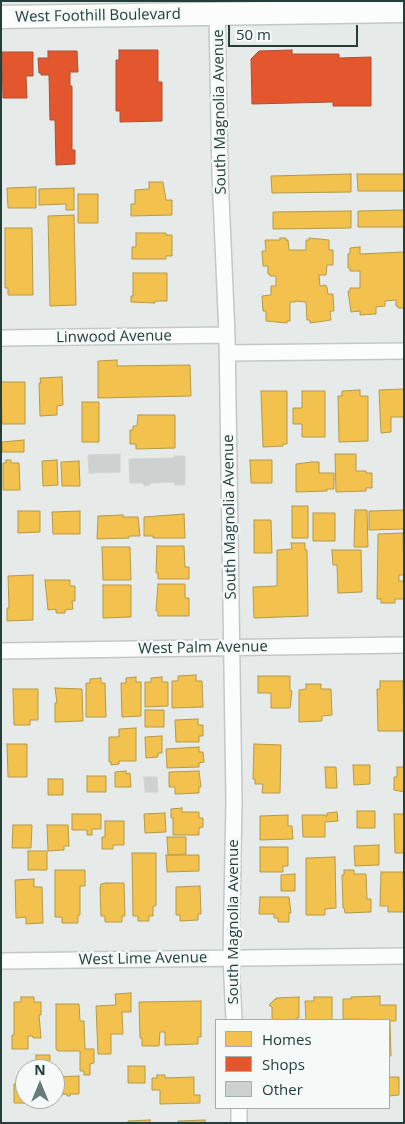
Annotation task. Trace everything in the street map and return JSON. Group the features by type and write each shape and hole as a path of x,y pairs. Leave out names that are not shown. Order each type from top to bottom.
{"main road":[{"name":"West Foothill Boulevard","path":"1,17 404,11"}],"street":[{"name":"South Magnolia Avenue","path":"217,14 220,174 227,335 234,802 231,958 234,1019"},
{"name":"Linwood Avenue","path":"1,338 227,335"},
{"path":"227,353 404,351"},
{"name":"West Palm Avenue","path":"1,651 404,645"},
{"name":"West Lime Avenue","path":"1,961 404,956"},
{"path":"239,1109 239,1123"}],"building: Homes":[{"path":"351,174 351,192 272,193 271,176"},
{"path":"357,174 404,174 404,191 358,191"},
{"path":"149,182 163,182 166,200 172,200 172,215 131,216 131,204 135,204 135,190 149,189"},
{"path":"36,187 36,208 8,208 7,188"},
{"path":"74,188 74,210 66,210 66,204 39,205 39,189"},
{"path":"78,194 98,194 98,223 78,223"},
{"path":"404,210 404,227 358,227 358,211"},
{"path":"351,211 351,228 273,229 273,212"},
{"path":"74,215 76,305 50,306 48,216"},
{"path":"5,228 32,228 33,295 8,295 8,288 5,288"},
{"path":"136,233 166,233 166,235 172,235 172,256 166,256 166,259 132,259 132,247 136,247"},
{"path":"280,238 288,240 289,250 306,250 306,240 309,240 309,238 329,240 329,250 333,250 333,265 327,265 326,275 319,275 320,286 326,285 328,294 333,294 334,311 330,311 331,320 310,323 310,320 307,320 306,302 295,301 290,302 290,321 287,321 287,323 266,321 266,311 263,311 262,296 271,295 271,286 276,286 276,276 270,276 268,274 268,266 263,266 262,251 266,251 265,240 280,240"},
{"path":"360,247 360,254 404,252 404,308 396,306 396,300 385,301 385,306 376,307 376,314 360,315 360,311 351,312 348,291 350,291 350,288 360,288 360,271 350,271 350,268 348,268 348,254 350,254 350,248"},
{"path":"133,273 167,273 167,301 155,301 155,303 131,302 131,296 133,296"},
{"path":"117,360 117,366 190,365 191,396 98,398 98,361"},
{"path":"62,377 63,405 57,406 57,415 40,416 40,378"},
{"path":"1,382 25,382 25,424 2,424"},
{"path":"404,389 404,417 391,417 391,432 381,433 379,390"},
{"path":"360,390 360,396 368,396 368,441 339,442 338,396 342,396 342,391"},
{"path":"261,391 287,391 287,444 283,444 283,446 263,447"},
{"path":"302,391 325,391 325,437 302,437 302,424 293,424 293,408 302,408"},
{"path":"82,402 99,402 99,442 82,442"},
{"path":"138,415 175,415 175,448 136,449 136,444 130,444 130,430 133,430 133,426 137,426"},
{"path":"24,440 24,452 2,452 2,442"},
{"path":"335,454 356,454 356,471 372,473 372,488 366,488 366,491 336,492"},
{"path":"6,460 11,460 11,463 19,463 20,490 3,490 3,463 6,463"},
{"path":"57,460 58,485 43,486 42,461"},
{"path":"250,460 272,460 272,483 251,483"},
{"path":"79,461 80,486 62,486 61,462"},
{"path":"319,462 319,473 334,473 334,489 296,492 296,464"},
{"path":"292,506 308,506 308,538 292,538"},
{"path":"355,510 367,510 368,547 354,547"},
{"path":"404,510 404,529 369,530 369,511"},
{"path":"18,511 40,511 40,532 18,533"},
{"path":"80,511 80,534 53,534 52,512"},
{"path":"313,513 335,513 335,541 313,541"},
{"path":"184,514 185,538 153,538 153,536 144,536 144,517"},
{"path":"123,515 123,517 138,517 140,536 97,539 98,516"},
{"path":"254,520 271,520 272,553 254,553"},
{"path":"403,533 404,575 399,575 399,581 404,581 404,599 395,599 395,603 381,603 381,599 377,599 378,534"},
{"path":"291,543 305,543 305,550 307,550 308,616 254,618 253,587 277,586 277,550 292,549"},
{"path":"157,546 184,546 185,567 189,567 189,579 158,579 158,573 156,573"},
{"path":"102,547 130,547 131,580 103,580"},
{"path":"332,550 361,550 362,592 338,593 337,565 333,565"},
{"path":"33,575 33,620 7,621 7,608 9,608 8,576"},
{"path":"45,580 70,580 70,586 75,586 75,601 72,601 73,609 65,610 65,613 56,613 56,609 48,610"},
{"path":"158,584 185,584 185,598 189,598 189,616 158,616 158,611 156,611"},
{"path":"103,585 131,585 131,617 103,618"},
{"path":"196,675 196,681 202,681 203,707 172,708 172,681 178,681 178,676"},
{"path":"258,676 290,676 290,691 292,691 290,708 271,708 271,693 258,693"},
{"path":"136,677 136,682 141,682 141,716 122,717 121,683 126,683 126,678"},
{"path":"162,677 162,682 168,682 168,706 145,707 145,682 151,682 151,678"},
{"path":"101,678 101,683 105,683 106,717 86,717 86,683 90,683 90,679"},
{"path":"380,681 403,681 404,731 378,731 377,689 380,689"},
{"path":"306,684 321,684 321,689 331,689 332,715 322,716 322,721 299,722 299,690 306,689"},
{"path":"55,688 82,689 83,721 55,722 55,703 57,703"},
{"path":"13,689 38,689 38,720 30,720 30,725 14,725"},
{"path":"145,710 164,710 164,727 145,727"},
{"path":"198,719 198,725 203,725 203,736 199,736 199,742 176,742 175,720"},
{"path":"136,728 136,761 119,761 119,764 111,765 111,762 109,762 109,737 119,737 119,729"},
{"path":"162,736 162,753 158,753 158,757 146,758 145,737"},
{"path":"7,744 27,744 27,777 8,777"},
{"path":"254,744 281,745 280,793 262,793 263,784 255,784 255,779 253,779"},
{"path":"199,747 199,752 203,752 204,762 199,763 199,767 167,768 166,749"},
{"path":"353,765 370,765 370,784 354,785"},
{"path":"325,767 336,767 337,788 326,788"},
{"path":"397,767 404,767 404,792 394,790 394,777 397,777"},
{"path":"126,771 126,774 130,773 131,787 115,787 115,772"},
{"path":"199,771 201,787 199,787 199,793 175,794 175,787 169,787 169,772"},
{"path":"87,776 106,776 106,792 87,792"},
{"path":"48,779 63,779 63,795 48,795"},
{"path":"182,808 182,812 199,812 199,818 203,818 203,827 199,828 199,835 173,835 171,809"},
{"path":"357,811 375,811 375,828 357,828"},
{"path":"337,812 338,821 325,822 325,837 303,837 302,815 327,816 327,813"},
{"path":"165,813 166,832 145,833 144,814"},
{"path":"72,814 101,814 101,829 92,829 92,835 87,835 87,830 72,830"},
{"path":"394,814 404,814 404,853 395,853"},
{"path":"288,815 288,826 292,826 293,839 260,840 260,816"},
{"path":"105,821 124,821 124,845 113,845 113,849 102,849 102,837 105,837"},
{"path":"13,825 32,825 31,848 12,848"},
{"path":"47,825 68,825 69,846 64,846 64,850 48,851"},
{"path":"167,837 186,837 186,854 168,855"},
{"path":"379,845 379,865 355,866 354,846"},
{"path":"260,847 288,847 288,866 283,866 283,872 260,872"},
{"path":"28,851 47,851 47,870 28,870"},
{"path":"132,853 156,853 156,906 153,906 153,916 149,916 149,921 138,921 138,916 133,916"},
{"path":"166,855 199,855 199,871 167,872"},
{"path":"335,857 336,908 325,909 325,915 306,915 306,858"},
{"path":"55,870 85,870 85,886 80,886 80,915 78,915 78,923 62,923 62,917 55,917"},
{"path":"344,870 354,870 354,874 366,874 367,899 371,899 371,912 345,913 343,908 342,875 344,875"},
{"path":"381,872 403,872 404,912 388,912 388,906 380,906"},
{"path":"295,874 295,891 281,891 281,875"},
{"path":"34,879 34,887 42,887 43,923 26,924 26,917 16,918 15,880"},
{"path":"124,883 125,916 122,916 122,922 105,922 105,916 101,916 100,888 101,884"},
{"path":"200,886 201,914 198,914 198,920 180,921 180,915 176,915 176,887"},
{"path":"260,897 289,897 291,913 289,913 289,922 278,922 278,918 274,918 274,914 259,914"},
{"path":"131,993 131,1012 122,1012 123,1034 111,1034 111,1054 98,1054 96,1006 116,1005 115,994"},
{"path":"380,996 380,1005 396,1005 396,1021 390,1021 390,1019 343,1019 343,999 351,999 351,997"},
{"path":"21,997 34,997 34,1002 41,1002 41,1015 39,1015 41,1038 28,1036 28,1049 12,1049 14,1002 21,1002"},
{"path":"299,997 299,1018 272,1019 272,1007 269,1005 276,998"},
{"path":"314,997 332,997 332,1019 306,1019 305,1001 314,1001"},
{"path":"201,1001 201,1037 198,1037 198,1044 165,1045 165,1032 160,1032 159,1046 142,1046 139,1002"},
{"path":"56,1004 79,1004 80,1021 84,1021 85,1049 94,1049 94,1063 90,1064 90,1075 84,1075 84,1071 80,1071 80,1051 58,1051 56,1049"},
{"path":"390,1021 391,1056 390,1056"},
{"path":"36,1055 50,1055 50,1059 36,1059"},
{"path":"128,1066 145,1066 145,1083 128,1083"},
{"path":"157,1075 165,1075 165,1078 194,1077 194,1095 200,1095 200,1103 160,1104 160,1090 152,1090 152,1078 157,1078"},
{"path":"79,1076 79,1094 70,1094 70,1096 65,1094 65,1077"},
{"path":"390,1077 399,1077 399,1095 390,1096"},
{"path":"15,1084 15,1103 14,1103"},
{"path":"150,1120 150,1123 128,1123 128,1121"},
{"path":"205,1120 205,1123 178,1123 178,1121"}],"building: Shops":[{"path":"119,50 158,50 158,82 162,82 162,121 120,122 120,111 116,111 116,60 119,60"},
{"path":"292,50 292,54 339,54 339,58 371,57 371,106 333,106 333,102 252,104 251,59 259,51"},
{"path":"48,51 77,51 78,72 70,72 70,86 72,86 72,150 75,150 75,164 56,165 55,120 50,120 49,75 41,75 39,73 38,58 48,58"},
{"path":"2,52 33,52 33,76 26,76 27,98 3,98"}],"building: Other":[{"path":"120,454 120,472 89,473 88,455"},
{"path":"174,456 185,456 185,485 175,485 174,482 150,483 150,485 144,486 144,483 130,483 129,459 174,458"},
{"path":"144,777 157,777 158,792 145,792"}]}
